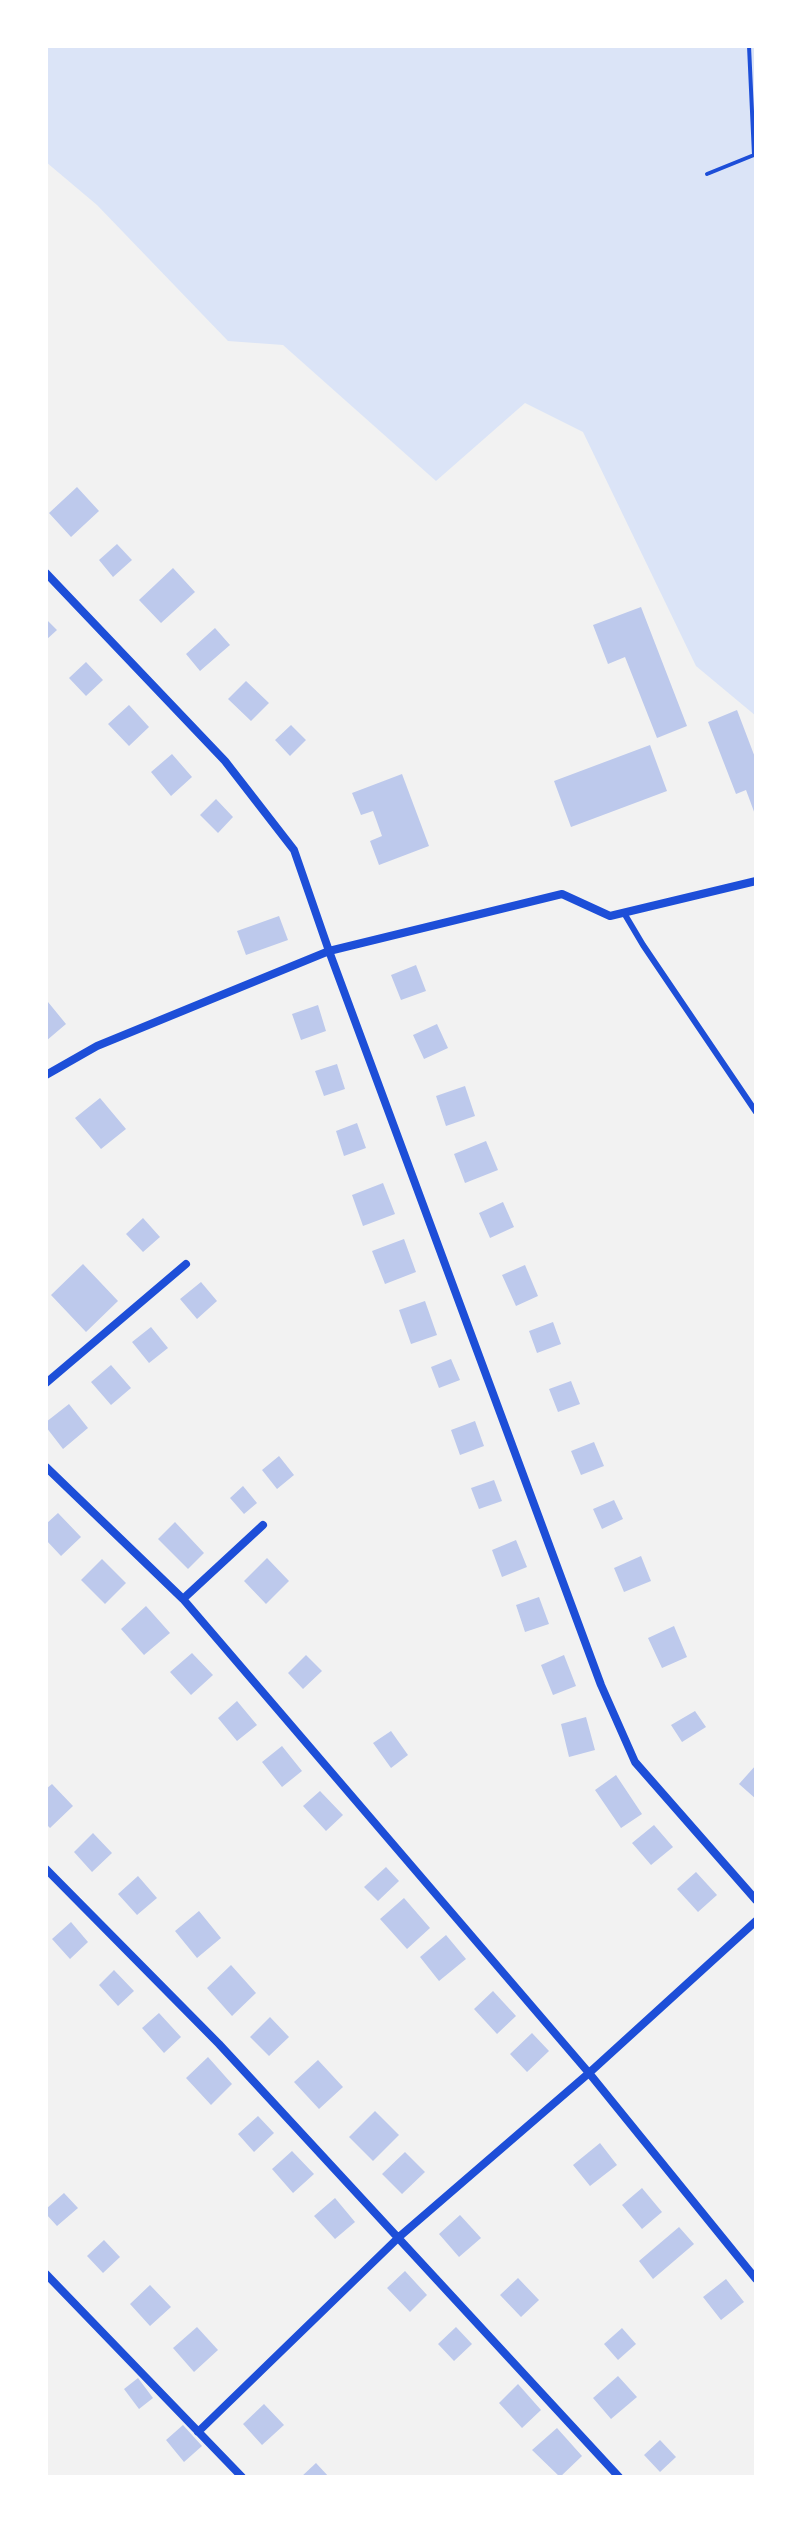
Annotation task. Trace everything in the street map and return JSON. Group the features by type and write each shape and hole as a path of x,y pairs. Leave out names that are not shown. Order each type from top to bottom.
{"street":[{"path":"46,573 225,761 294,850 601,1685 635,1762 756,1900"},
{"path":"46,1075 97,1046 329,951 562,894 610,916 756,881"},
{"path":"46,1383 186,1264"},
{"path":"46,1467 183,1599 589,2073 756,2279"},
{"path":"183,1599 263,1525"},
{"path":"46,1869 219,2044 619,2477"},
{"path":"198,2432 399,2237 589,2073 756,1921"},
{"path":"46,2274 242,2477"}],"lane":[{"path":"624,913 650,957 756,1112"}],"path":[{"path":"707,174 754,155 749,46"}],"shaded area":[{"path":"46,46 756,46 756,716 696,666 583,432 525,403 436,481 283,345 228,341 97,205 46,162"}],"building":[{"path":"77,487 99,511 71,537 49,513"},
{"path":"117,544 132,560 113,577 99,560"},
{"path":"173,568 195,592 161,623 139,600"},
{"path":"641,607 687,726 657,738 625,657 608,664 593,625"},
{"path":"46,619 57,630 46,640"},
{"path":"215,628 230,645 200,671 186,654"},
{"path":"86,662 103,680 86,696 69,678"},
{"path":"246,681 269,703 251,721 228,699"},
{"path":"129,705 149,727 129,746 108,724"},
{"path":"737,710 756,760 756,817 746,790 736,794 708,722"},
{"path":"291,725 306,740 290,756 275,740"},
{"path":"650,745 667,791 571,827 554,781"},
{"path":"172,754 192,777 171,796 151,772"},
{"path":"402,774 429,846 379,865 370,841 382,836 373,811 361,815 352,793"},
{"path":"216,799 233,817 218,833 200,815"},
{"path":"279,916 288,940 246,955 237,931"},
{"path":"416,965 426,991 401,1000 391,975"},
{"path":"48,1002 66,1024 46,1041 46,1004"},
{"path":"318,1005 326,1031 301,1040 292,1014"},
{"path":"437,1024 448,1048 424,1059 413,1035"},
{"path":"337,1064 345,1089 324,1096 315,1071"},
{"path":"465,1086 475,1116 446,1126 436,1096"},
{"path":"100,1098 126,1129 101,1149 75,1118"},
{"path":"357,1123 366,1148 344,1156 336,1131"},
{"path":"486,1141 498,1170 465,1183 454,1154"},
{"path":"383,1183 395,1214 363,1226 352,1195"},
{"path":"503,1202 514,1227 490,1238 479,1213"},
{"path":"143,1218 160,1237 143,1252 126,1234"},
{"path":"404,1239 416,1272 385,1284 372,1251"},
{"path":"83,1264 118,1301 86,1332 51,1295"},
{"path":"525,1265 538,1296 516,1306 502,1275"},
{"path":"201,1282 217,1301 197,1319 180,1299"},
{"path":"425,1301 437,1335 411,1344 399,1310"},
{"path":"553,1322 561,1344 537,1353 529,1331"},
{"path":"151,1327 168,1348 149,1363 132,1342"},
{"path":"451,1359 460,1380 439,1388 431,1367"},
{"path":"111,1365 131,1388 111,1405 91,1382"},
{"path":"571,1381 580,1404 558,1412 549,1389"},
{"path":"69,1404 88,1428 63,1449 46,1427 46,1422"},
{"path":"475,1421 484,1446 460,1455 451,1430"},
{"path":"594,1442 604,1466 581,1475 571,1451"},
{"path":"279,1456 294,1475 277,1489 262,1470"},
{"path":"494,1480 502,1501 479,1509 471,1488"},
{"path":"243,1486 257,1503 244,1514 230,1498"},
{"path":"614,1500 623,1519 602,1529 593,1509"},
{"path":"58,1513 81,1537 61,1556 46,1540 46,1524"},
{"path":"175,1522 204,1553 188,1569 158,1539"},
{"path":"516,1540 527,1567 502,1577 492,1550"},
{"path":"641,1556 651,1581 624,1592 614,1568"},
{"path":"267,1558 289,1581 266,1604 244,1581"},
{"path":"102,1559 126,1583 105,1604 81,1580"},
{"path":"539,1597 549,1624 525,1632 516,1605"},
{"path":"146,1606 170,1633 144,1655 121,1629"},
{"path":"674,1626 687,1657 662,1668 648,1638"},
{"path":"192,1653 213,1675 191,1695 170,1672"},
{"path":"306,1655 322,1671 303,1689 288,1673"},
{"path":"564,1655 576,1686 553,1695 541,1665"},
{"path":"237,1701 257,1725 237,1741 218,1718"},
{"path":"695,1711 706,1727 682,1742 671,1725"},
{"path":"586,1717 595,1750 569,1757 561,1724"},
{"path":"391,1731 408,1755 391,1768 373,1743"},
{"path":"282,1746 302,1771 282,1787 262,1762"},
{"path":"756,1765 756,1799 739,1784"},
{"path":"616,1775 642,1814 621,1828 595,1790"},
{"path":"52,1784 73,1806 50,1828 46,1824 46,1789"},
{"path":"320,1791 343,1815 326,1831 303,1806"},
{"path":"654,1825 673,1847 651,1865 632,1843"},
{"path":"93,1833 112,1853 92,1872 74,1852"},
{"path":"386,1867 399,1881 378,1901 364,1887"},
{"path":"696,1872 717,1895 698,1912 677,1889"},
{"path":"138,1876 157,1898 137,1915 118,1894"},
{"path":"404,1898 430,1928 407,1949 380,1919"},
{"path":"199,1911 221,1938 197,1958 175,1931"},
{"path":"71,1922 88,1942 70,1959 52,1939"},
{"path":"446,1935 466,1959 439,1981 420,1957"},
{"path":"231,1965 256,1993 232,2016 207,1988"},
{"path":"114,1970 134,1991 118,2006 99,1985"},
{"path":"493,1991 516,2016 497,2034 474,2009"},
{"path":"159,2013 181,2037 164,2053 142,2028"},
{"path":"270,2017 289,2037 269,2056 250,2037"},
{"path":"532,2033 549,2051 527,2072 510,2054"},
{"path":"208,2057 232,2084 211,2105 186,2078"},
{"path":"318,2060 343,2087 319,2109 294,2082"},
{"path":"375,2111 399,2135 373,2161 349,2137"},
{"path":"258,2116 274,2133 254,2152 238,2134"},
{"path":"600,2143 617,2165 590,2186 573,2165"},
{"path":"292,2151 314,2174 293,2193 272,2169"},
{"path":"405,2152 425,2172 402,2194 382,2174"},
{"path":"642,2188 662,2212 642,2229 622,2205"},
{"path":"64,2193 78,2208 57,2226 46,2214 46,2209"},
{"path":"335,2198 355,2222 335,2239 314,2216"},
{"path":"460,2215 481,2238 459,2257 439,2234"},
{"path":"679,2227 694,2244 653,2279 639,2261"},
{"path":"104,2240 120,2257 103,2273 87,2256"},
{"path":"405,2271 427,2295 410,2312 387,2288"},
{"path":"518,2278 539,2300 521,2317 500,2295"},
{"path":"726,2279 744,2302 721,2320 703,2297"},
{"path":"150,2285 171,2307 150,2326 130,2304"},
{"path":"197,2327 218,2350 194,2372 173,2348"},
{"path":"456,2327 472,2344 454,2361 438,2344"},
{"path":"622,2328 636,2344 618,2360 604,2344"},
{"path":"618,2376 637,2397 611,2419 593,2398"},
{"path":"138,2378 153,2398 139,2409 124,2389"},
{"path":"518,2384 541,2410 522,2428 499,2403"},
{"path":"264,2404 284,2425 262,2445 243,2424"},
{"path":"183,2425 202,2446 184,2462 166,2440"},
{"path":"557,2428 582,2456 560,2477 532,2450"},
{"path":"660,2440 676,2457 660,2472 644,2455"},
{"path":"316,2463 329,2477 301,2477"}]}
